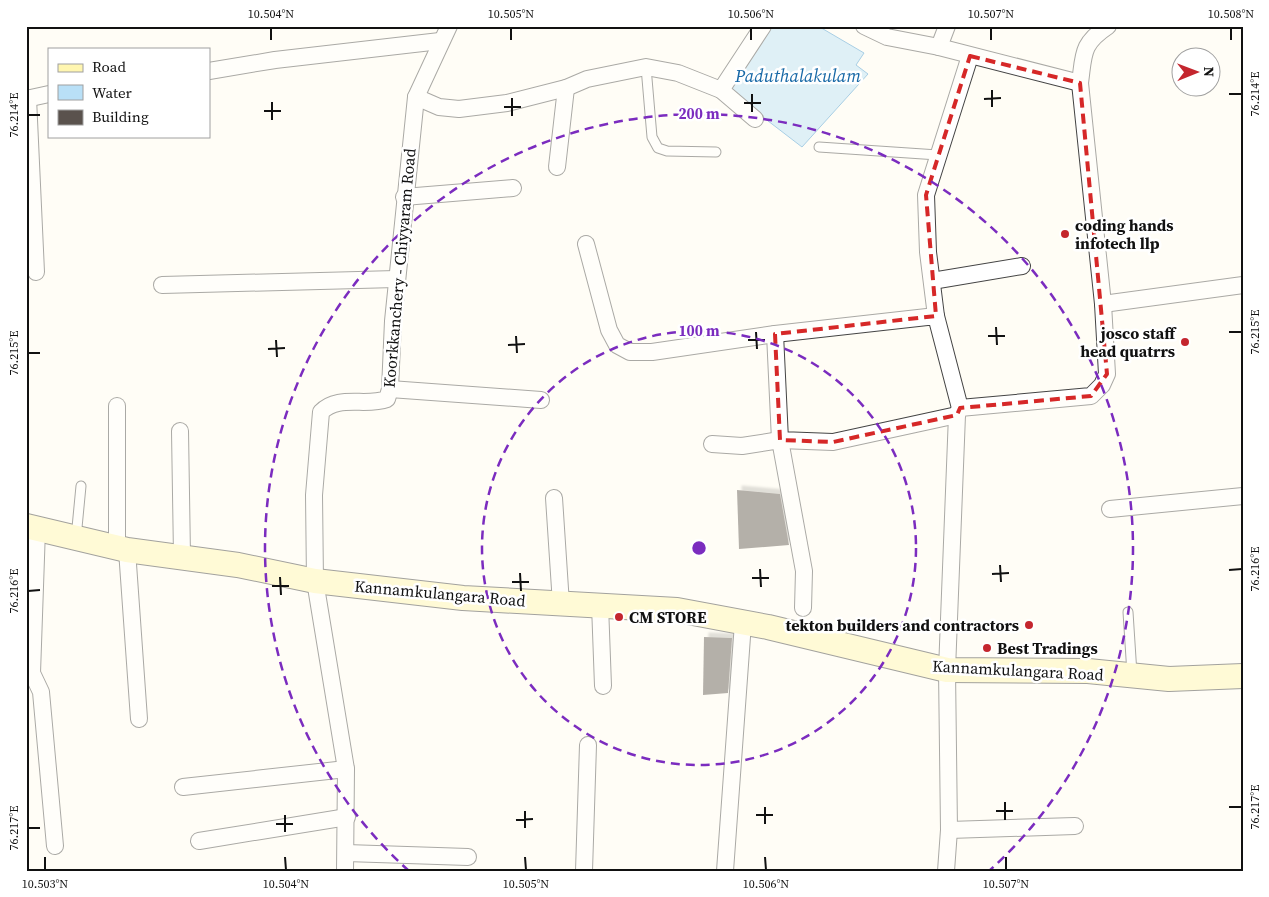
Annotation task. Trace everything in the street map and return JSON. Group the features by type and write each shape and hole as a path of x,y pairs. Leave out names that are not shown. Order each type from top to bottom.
{"street":[{"name":"Koorkkanchery - Chiyyaram Road","path":"345,871 346,769 315,581 314,495 321,412 334,402 379,402 387,398 390,389 396,279 416,97 440,42 450,26"},
{"path":"721,90 763,26"},
{"path":"864,26 887,37 939,46 970,56 1080,84"},
{"path":"939,46 947,26"},
{"path":"712,444 742,446 780,440 833,442 959,411 1091,396 1102,385 1107,374 1103,304 1080,84 1085,48 1094,36 1108,26"},
{"path":"210,71 276,60 440,42"},
{"path":"946,871 949,830 947,670 959,411 936,316 926,220 926,195 970,56"},
{"path":"416,97 439,107 459,109 507,103 566,88 587,79 646,67 678,73 721,90 756,119"},
{"path":"557,168 566,88"},
{"path":"36,272 31,255 27,98 48,94"},
{"path":"404,197 514,188"},
{"path":"586,244 609,330 617,345 630,352 652,352 775,334 936,316"},
{"path":"932,281 1022,266"},
{"path":"162,285 396,279"},
{"path":"1103,304 1243,285"},
{"path":"775,334 780,440 804,571 803,608"},
{"path":"390,389 541,400"},
{"path":"117,406 122,549 139,719"},
{"path":"180,431 182,556"},
{"path":"1110,509 1243,496"},
{"path":"554,498 561,604"},
{"path":"32,527 32,673 41,692 55,846"},
{"name":"Kannamkulangara Road","path":"32,527 122,549 182,556 315,581 462,598 677,610 743,623 947,670 1088,671 1132,677 1169,678 1243,676"},
{"path":"600,605 603,686"},
{"path":"725,871 743,623"},
{"path":"584,871 588,745"},
{"path":"183,787 346,769"},
{"path":"199,841 347,817"},
{"path":"949,830 1075,826"},
{"path":"346,853 468,857"}],"lane":[{"path":"646,67 652,137 658,148 668,151 716,152"},
{"path":"819,147 938,155"},
{"path":"76,538 80,486"},
{"path":"1128,612 1132,677"}],"highlighted area":[{"path":"970,56 1080,83 1107,374 1091,396 960,408 957,415 833,442 780,440 775,334 936,316 926,195"}],"water":[{"name":"Paduthalakulam","path":"771,26 818,26 864,53 856,65 868,74 802,147 729,91"}],"building":[{"path":"737,490 780,494 789,545 739,549"},
{"path":"704,637 732,638 728,693 703,695"}],"place":[{"name":"coding hands infotech llp","path":"1065,234"},
{"name":"josco staff head quatrrs","path":"1185,342"},
{"name":"CM STORE","path":"619,617"},
{"name":"tekton builders and contractors","path":"1029,625"},
{"name":"Best Tradings","path":"987,648"}]}
